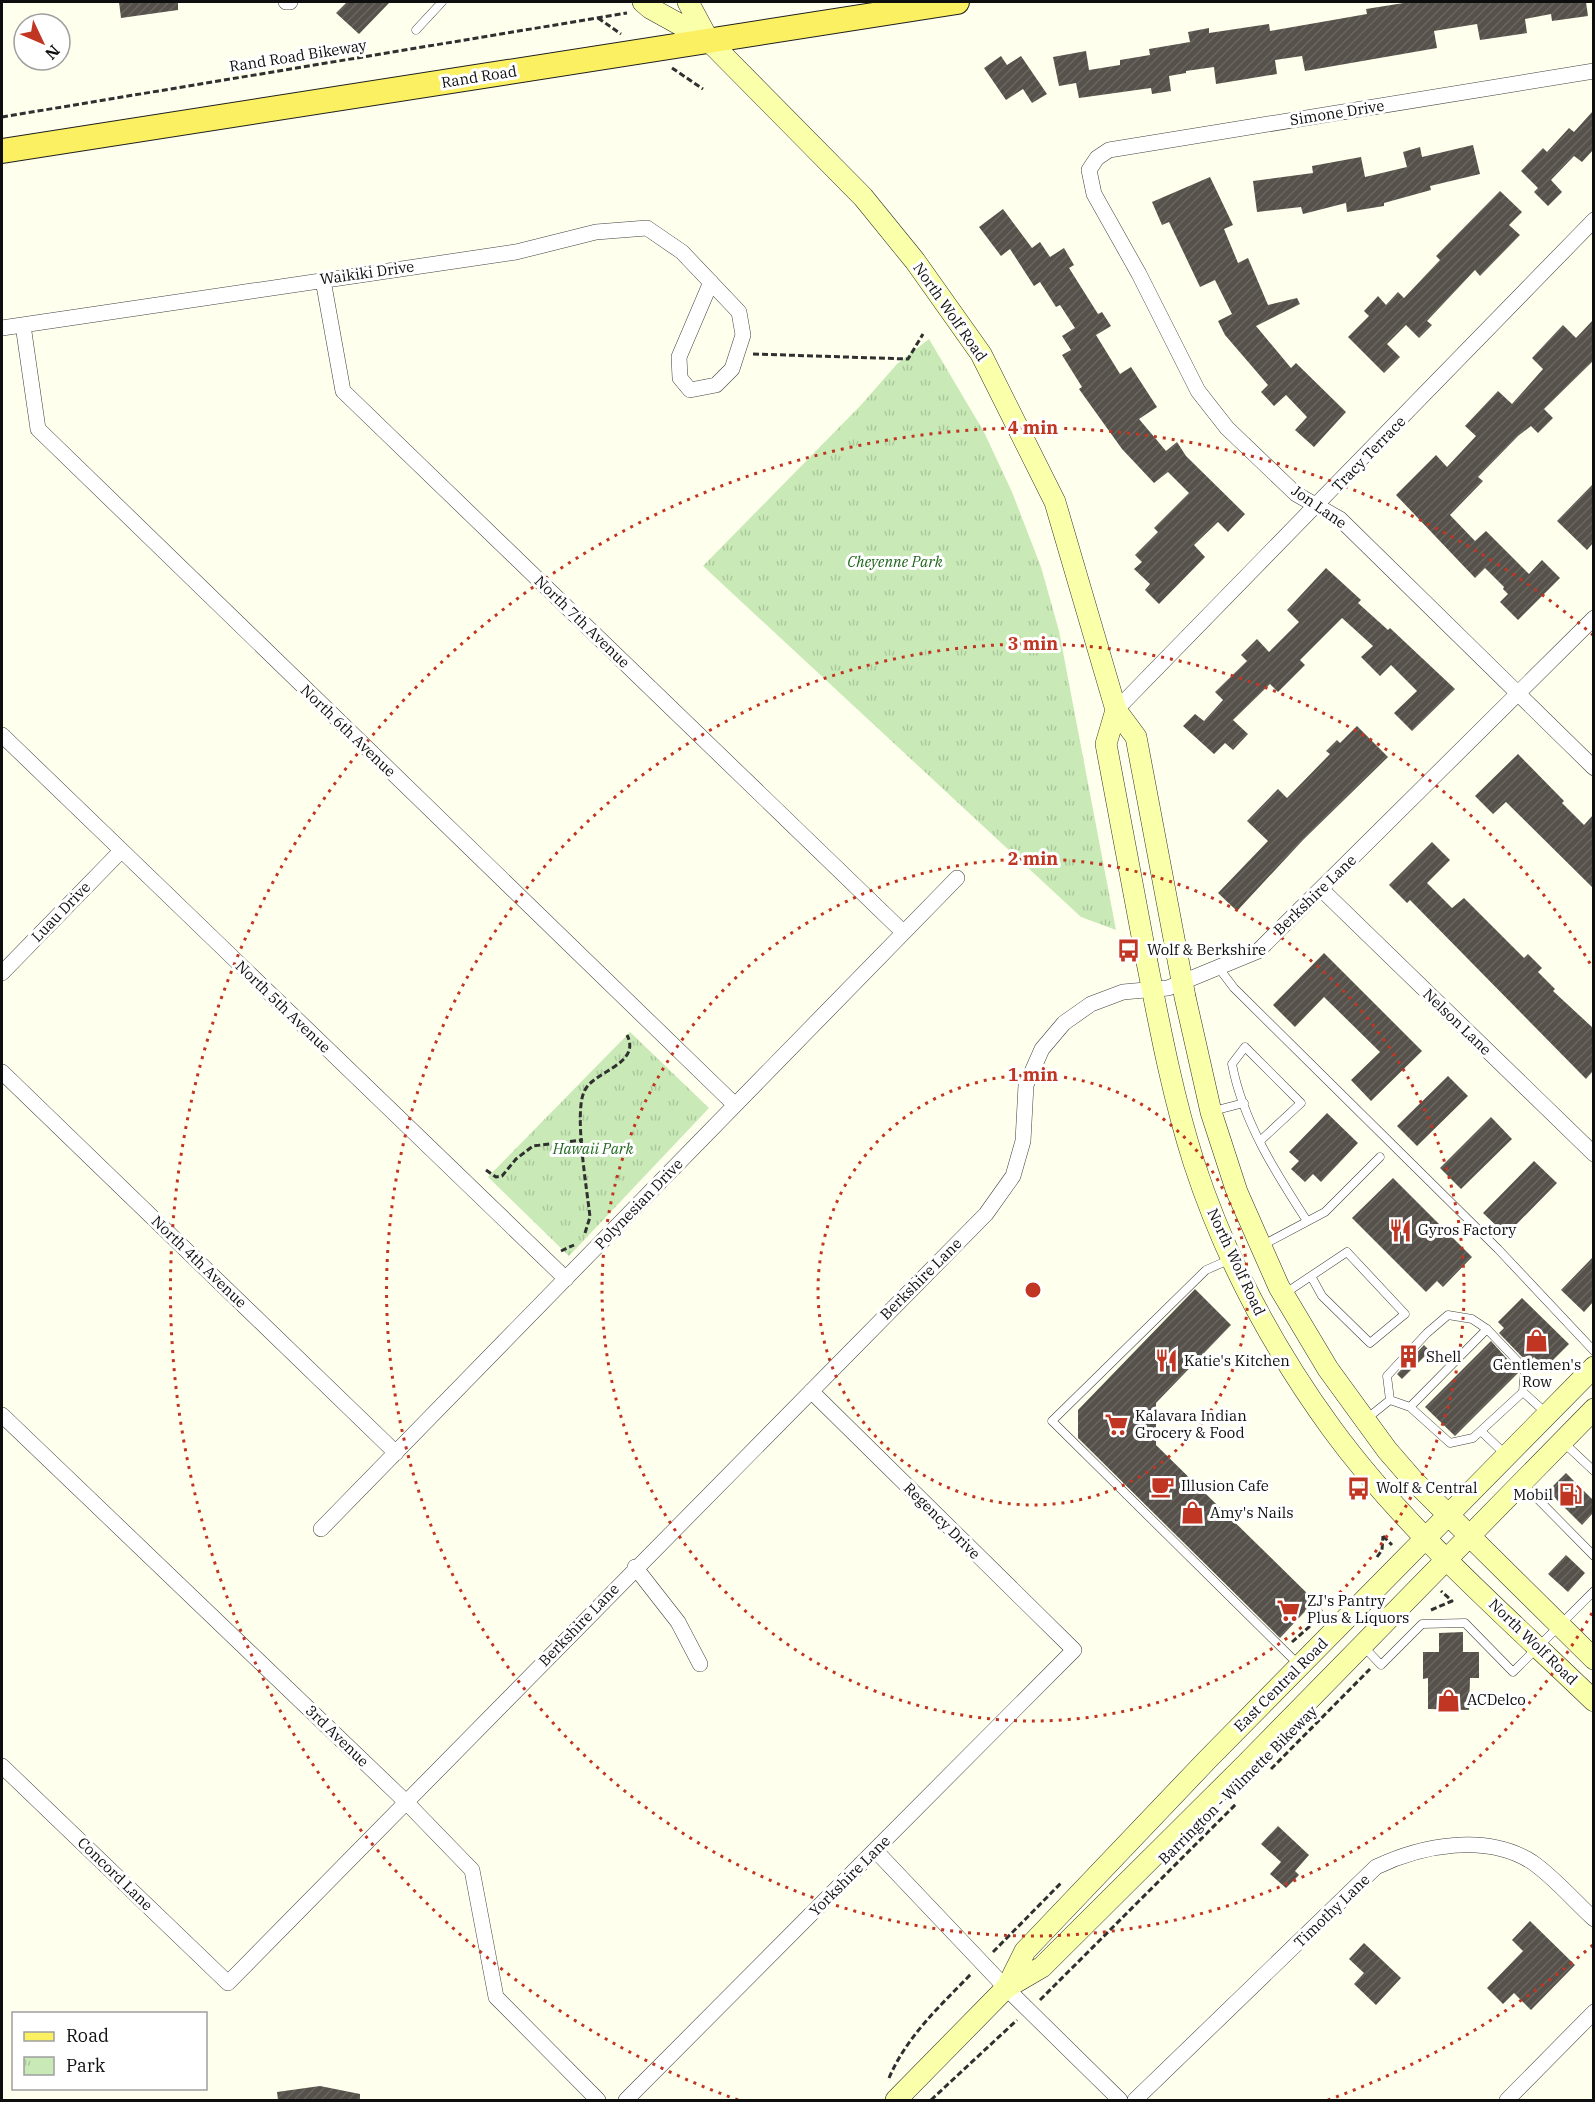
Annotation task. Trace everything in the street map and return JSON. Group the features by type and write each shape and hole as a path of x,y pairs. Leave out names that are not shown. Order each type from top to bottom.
{"main road":[{"name":"North Wolf Road","path":"643,2 709,41 863,197 915,261 981,354 1055,502 1116,710 1136,737 1182,982 1211,1112 1237,1192 1260,1246 1283,1294 1310,1341 1364,1420 1413,1480 1593,1659"},
{"name":"North Wolf Road","path":"688,2 709,41"},
{"name":"Rand Road","path":"2,151 957,2"},
{"name":"North Wolf Road","path":"1116,710 1106,744 1152,989 1185,1132 1205,1195 1232,1258 1277,1346 1314,1403 1388,1498 1593,1701"},
{"name":"East Central Road","path":"1006,1988 1025,1951 1593,1367"},
{"name":"East Central Road","path":"891,2093 1006,1988 1042,1967 1362,1646 1593,1409"}],"street":[{"name":"Simone Drive","path":"1089,170 1097,158 1109,150 1593,71"},
{"name":"Jon Lane","path":"1089,170 1094,194 1198,391 1227,428 1296,494 1340,519 1593,768"},
{"name":"Tracy Terrace","path":"1116,710 1317,507 1593,220"},
{"name":"Waikiki Drive","path":"2,328 516,252 596,232 647,228 682,252 711,282 739,312 743,334 732,369 716,385 690,390 680,378 679,357 711,282"},
{"name":"North 7th Avenue","path":"323,280 343,391 903,933"},
{"name":"North 6th Avenue","path":"23,325 38,429 735,1105"},
{"name":"Berkshire Lane","path":"228,1983 407,1803 635,1567 986,1214 1013,1176 1023,1141 1026,1085 1042,1049 1064,1023 1091,1004 1123,992 1152,989 1182,982 1258,951 1593,618"},
{"name":"North 5th Avenue","path":"2,735 566,1279"},
{"name":"Luau Drive","path":"2,973 121,851"},
{"name":"Polynesian Drive","path":"321,1529 957,878"},
{"name":"Nelson Lane","path":"1321,889 1593,1154"},
{"name":"North 4th Avenue","path":"2,1072 396,1453"},
{"name":"Regency Drive","path":"811,1391 1074,1650"},
{"name":"3rd Avenue","path":"2,1416 407,1803 472,1870 496,1997 598,2100"},
{"path":"635,1567 678,1622 699,1664"},
{"name":"Yorkshire Lane","path":"626,2100 1074,1650"},
{"name":"Concord Lane","path":"2,1766 228,1983"},
{"name":"Timothy Lane","path":"1135,2100 1376,1867 1404,1854 1436,1846 1489,1846 1532,1862 1593,1919"},
{"path":"875,1850 1006,1988 1120,2100"},
{"path":"1507,2100 1593,2012"}],"lane":[{"path":"416,30 442,2"},
{"path":"1218,967 1234,988 1498,1249 1593,1351"},
{"path":"1260,1142 1301,1103 1245,1047 1232,1064 1236,1085 1244,1103 1260,1142 1268,1161 1307,1221"},
{"path":"1211,1112 1244,1103"},
{"path":"1260,1246 1325,1212 1380,1157"},
{"path":"1283,1294 1347,1252 1405,1314 1370,1343 1322,1296 1311,1276"},
{"path":"1232,1258 1206,1270 1052,1421 1300,1666"},
{"path":"1448,1315 1468,1316 1487,1329 1525,1369 1523,1392 1473,1438 1450,1443 1410,1407 1390,1400 1387,1376 1427,1333 1448,1315"},
{"path":"1410,1407 1487,1329"},
{"path":"1523,1392 1547,1414"},
{"path":"1364,1420 1390,1400"},
{"path":"1481,1431 1506,1455"},
{"path":"1562,1441 1593,1471"},
{"path":"1521,1482 1593,1556"},
{"path":"1362,1646 1381,1665 1422,1624 1465,1623 1513,1672 1593,1591"}],"path":[{"name":"Rand Road Bikeway","path":"2,117 598,18"},
{"path":"737,353 908,359 923,334"},
{"path":"549,1261 579,1240 589,1226 580,1103 582,1094 589,1083 623,1061 628,1054 630,1042 627,1035"},
{"path":"486,1170 496,1177 502,1176 516,1159 533,1146 583,1140"},
{"path":"1429,1611 1452,1601 1449,1598"},
{"name":"Barrington - Wilmette Bikeway","path":"1269,1771 1378,1662"},
{"name":"Barrington - Wilmette Bikeway","path":"1043,1998 1244,1796"},
{"path":"891,2093 899,2056 913,2035 973,1972"},
{"path":"931,2100 1016,2020"}],"green space":[{"name":"Cheyenne Park","path":"929,339 984,432 1012,492 1041,567 1059,631 1116,930 1081,917 703,566 861,405 897,364"},
{"name":"Hawaii Park","path":"630,1032 709,1108 569,1256 488,1177"}],"building":[{"path":"119,2 178,2 178,10 121,18"},
{"path":"347,2 390,2 359,34 336,13"},
{"path":"1410,2 1586,2 1588,16 1552,21 1551,14 1525,19 1527,33 1480,40 1477,24 1434,31 1437,48 1305,71 1302,56 1275,60 1277,74 1216,84 1214,67 1186,71 1186,73 1169,76 1171,91 1152,94 1151,88 1079,98 1076,83 1059,86 1053,57 1086,51 1089,70 1120,65 1120,60 1150,55 1149,49 1190,42 1188,32 1209,28 1209,33 1269,24 1270,31 1367,14 1366,9"},
{"path":"1001,56 1007,65 1021,56 1047,94 1032,103 1023,89 1006,100 984,68"},
{"path":"1593,111 1593,150 1582,162 1574,156 1551,180 1562,192 1548,206 1534,192 1538,188 1521,171 1543,148 1547,152 1569,128 1574,132"},
{"path":"1473,145 1480,174 1430,186 1431,190 1384,203 1384,206 1347,212 1346,203 1303,214 1301,207 1257,212 1253,181 1313,173 1312,166 1361,157 1365,177 1407,167 1403,152 1420,147 1422,157"},
{"path":"1210,177 1233,225 1224,229 1238,263 1248,258 1268,305 1297,298 1300,304 1256,326 1291,368 1296,363 1346,412 1314,447 1295,430 1307,417 1286,395 1274,406 1261,392 1268,385 1225,335 1218,321 1232,314 1215,280 1200,287 1169,222 1162,225 1152,202"},
{"path":"1500,191 1522,212 1509,225 1520,235 1480,276 1475,270 1427,321 1432,325 1419,338 1406,325 1387,344 1400,357 1384,373 1348,337 1369,316 1364,311 1378,296 1386,305 1398,292 1404,298 1440,260 1436,256"},
{"path":"1003,209 1032,248 1040,242 1050,257 1064,248 1074,265 1069,268 1098,314 1102,312 1111,326 1096,335 1120,374 1131,367 1157,407 1139,419 1166,451 1177,442 1186,456 1245,514 1228,532 1218,522 1194,545 1205,557 1159,604 1145,590 1150,584 1134,569 1142,562 1135,555 1158,532 1154,528 1189,493 1168,472 1154,483 1122,449 1079,389 1082,387 1062,355 1071,350 1062,336 1075,328 1060,305 1056,307 1040,282 1034,286 1010,249 1001,256 979,227"},
{"path":"1593,320 1593,361 1544,409 1553,418 1538,433 1531,426 1518,436 1478,477 1483,481 1450,515 1475,541 1486,531 1529,574 1542,560 1560,578 1518,620 1500,602 1508,594 1503,589 1504,587 1485,568 1475,578 1396,495 1436,455 1447,467 1476,436 1465,426 1498,391 1512,404 1543,369 1532,358 1563,325 1576,338"},
{"path":"1593,484 1593,543 1587,550 1557,521"},
{"path":"1326,568 1361,600 1358,603 1388,630 1390,628 1455,689 1412,731 1394,713 1417,691 1391,665 1380,676 1361,657 1373,646 1342,618 1300,660 1305,665 1278,692 1270,684 1233,720 1248,734 1233,750 1225,743 1214,754 1183,726 1195,714 1204,721 1223,700 1215,692 1247,661 1241,655 1257,639 1269,652 1299,622 1287,610"},
{"path":"1357,726 1388,757 1303,840 1237,911 1218,893 1268,841 1247,821 1278,789 1287,798 1330,754 1326,751 1337,740 1340,743"},
{"path":"1518,754 1584,825 1593,815 1593,888 1506,802 1493,814 1475,796"},
{"path":"1432,842 1450,860 1427,883 1452,908 1464,898 1524,958 1528,954 1542,968 1538,972 1555,989 1553,991 1593,1028 1593,1071 1586,1079 1410,900 1407,903 1389,885"},
{"path":"1324,953 1422,1051 1371,1101 1351,1080 1380,1052 1324,997 1295,1027 1273,1005"},
{"path":"1448,1076 1468,1096 1417,1146 1397,1126"},
{"path":"1327,1113 1358,1143 1321,1182 1313,1174 1305,1182 1291,1169 1299,1161 1289,1152"},
{"path":"1491,1117 1512,1139 1461,1189 1440,1168"},
{"path":"1534,1161 1557,1183 1506,1235 1483,1213"},
{"path":"1393,1178 1472,1257 1443,1287 1437,1281 1426,1292 1352,1218"},
{"path":"1593,1257 1593,1302 1584,1312 1561,1290"},
{"path":"1195,1289 1231,1325 1156,1403 1156,1445 1315,1601 1280,1638 1078,1438 1078,1410"},
{"path":"1522,1298 1569,1344 1545,1368 1534,1357 1528,1363 1499,1333 1504,1328 1498,1322"},
{"name":"Shell","path":"1491,1341 1519,1372 1455,1436 1425,1407"},
{"path":"1424,1345 1430,1351 1402,1379 1397,1374"},
{"name":"Mobil","path":"1566,1473 1593,1500 1593,1513 1582,1525 1548,1491"},
{"path":"1566,1555 1585,1573 1568,1592 1548,1574"},
{"path":"1463,1632 1463,1652 1479,1652 1479,1678 1470,1678 1469,1710 1428,1709 1428,1678 1423,1679 1423,1652 1439,1652 1439,1633"},
{"path":"1278,1826 1309,1855 1295,1871 1299,1875 1286,1888 1270,1874 1281,1862 1261,1844"},
{"path":"1530,1921 1575,1965 1531,2010 1514,1993 1503,2004 1487,1988 1523,1951 1512,1940"},
{"path":"1364,1943 1401,1978 1376,2005 1354,1984 1364,1973 1349,1959"},
{"path":"320,2086 360,2094 360,2100 278,2100 277,2092"}],"place":[{"name":"Wolf & Berkshire","path":"1129,950"},
{"name":"Gyros Factory","path":"1400,1230"},
{"name":"Gentlemen's Row","path":"1537,1341"},
{"name":"Shell","path":"1408,1357"},
{"name":"Katie's Kitchen","path":"1166,1361"},
{"name":"Kalavara Indian Grocery & Food","path":"1117,1425"},
{"name":"Illusion Cafe","path":"1163,1486"},
{"name":"Wolf & Central","path":"1358,1488"},
{"name":"Mobil","path":"1571,1495"},
{"name":"Amy's Nails","path":"1192,1513"},
{"name":"ZJ's Pantry Plus & Liquors","path":"1289,1610"},
{"name":"ACDelco","path":"1449,1700"}]}
